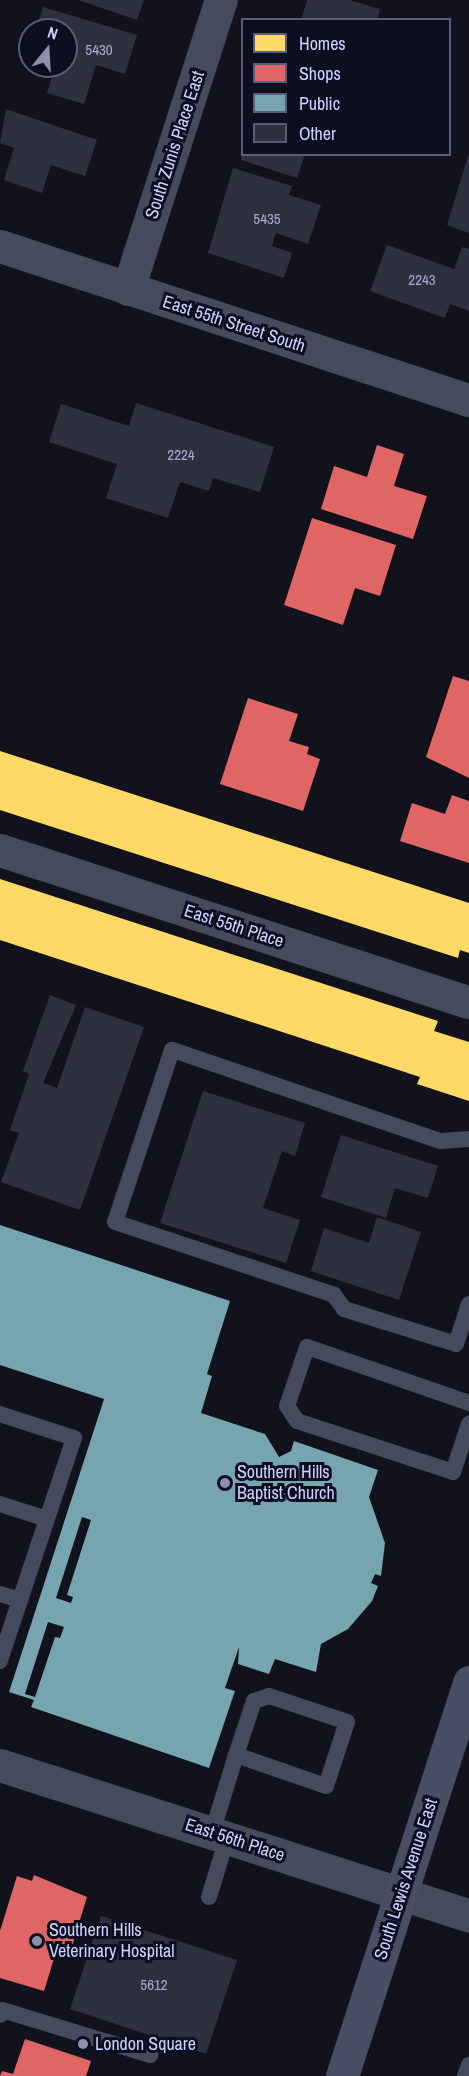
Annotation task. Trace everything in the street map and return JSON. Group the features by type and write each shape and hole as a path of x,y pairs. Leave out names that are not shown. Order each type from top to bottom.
{"main road":[{"name":"South Lewis Avenue East","path":"342,2076 469,1682"}],"street":[{"name":"South Zunis Place East","path":"128,289 221,0"},
{"name":"East 55th Street South","path":"0,246 469,400"},
{"name":"East 55th Place","path":"0,850 469,1002"},
{"name":"East 56th Place","path":"0,1765 469,1916"}],"lane":[{"path":"469,1139 440,1141 172,1050 115,1222 334,1295 344,1309 456,1344 469,1304"},
{"path":"469,1403 307,1347 287,1406 297,1421 453,1472 469,1424"},
{"path":"0,1414 74,1438 0,1661"},
{"path":"0,1504 47,1519"},
{"path":"0,1594 20,1600"},
{"path":"209,1897 236,1755 254,1701 269,1696 347,1722 326,1786 236,1755"},
{"path":"0,2015 2,2010 150,2055"},
{"path":"465,2076 469,2065"}],"building: Homes":[{"path":"0,751 469,903 469,953 460,950 458,958 0,810"},
{"path":"0,879 438,1021 434,1031 469,1042 469,1101 417,1084 420,1077 0,940"}],"building: Shops":[{"path":"377,445 404,454 394,486 427,496 413,539 321,509 334,466 367,477"},
{"path":"312,518 396,545 380,596 355,588 343,625 284,605"},
{"path":"453,676 469,681 469,778 426,757"},
{"path":"248,698 298,714 289,741 309,747 307,754 320,759 303,811 220,784"},
{"path":"452,795 469,801 469,863 400,841 412,803 445,814"},
{"name":"Southern Hills Veterinary Hospital","path":"34,1875 87,1897 69,1956 56,1952 44,1991 0,1978 0,1931 17,1876 32,1881"},
{"path":"25,2039 91,2061 86,2076 0,2076 2,2071 13,2074"}],"building: Public":[{"name":"Southern Hills Baptist Church","path":"0,1225 230,1301 207,1374 212,1376 201,1413 265,1434 279,1457 291,1451 294,1441 378,1470 369,1497 385,1543 381,1576 375,1574 371,1583 378,1586 372,1601 348,1629 321,1644 316,1672 275,1659 269,1674 238,1664 239,1647 225,1688 235,1691 209,1768 31,1707 34,1700 9,1692 104,1399 0,1365","holes":["82,1517 91,1520 67,1595 73,1597 71,1603 56,1598","48,1622 64,1627 60,1638 55,1637 35,1697 25,1694"]}],"building: Other":[{"path":"78,0 144,0 137,20"},
{"path":"307,0 350,0 380,9 378,18 302,18"},
{"path":"43,7 137,35 125,74 96,65 84,104 47,93 51,78 78,78 78,18 40,18"},
{"path":"6,109 97,140 85,176 51,165 42,193 4,180 14,148 0,143"},
{"path":"242,156 304,156 297,178 241,160"},
{"path":"469,156 469,233 447,225"},
{"path":"233,168 292,186 289,195 321,205 308,244 276,233 272,246 292,253 284,278 208,253"},
{"path":"387,245 454,269 462,247 469,249 469,311 450,304 445,318 370,291"},
{"path":"136,403 274,447 260,492 213,478 209,491 180,482 168,518 106,498 117,464 49,442 61,404 129,426"},
{"path":"50,995 76,1005 43,1083 57,1088 85,1007 144,1027 80,1210 1,1182 19,1133 10,1130 29,1074 23,1071"},
{"path":"203,1091 305,1123 295,1156 282,1151 263,1208 300,1220 286,1263 160,1223"},
{"path":"341,1135 438,1166 428,1198 395,1188 386,1218 321,1197"},
{"path":"377,1217 421,1232 399,1300 311,1271 324,1228 369,1243"},
{"path":"101,1916 237,1960 206,2054 70,2009"}],"place":[{"name":"Southern Hills Baptist Church","path":"225,1483"},
{"name":"Southern Hills Veterinary Hospital","path":"37,1941"},
{"name":"London Square","path":"83,2044"}]}
